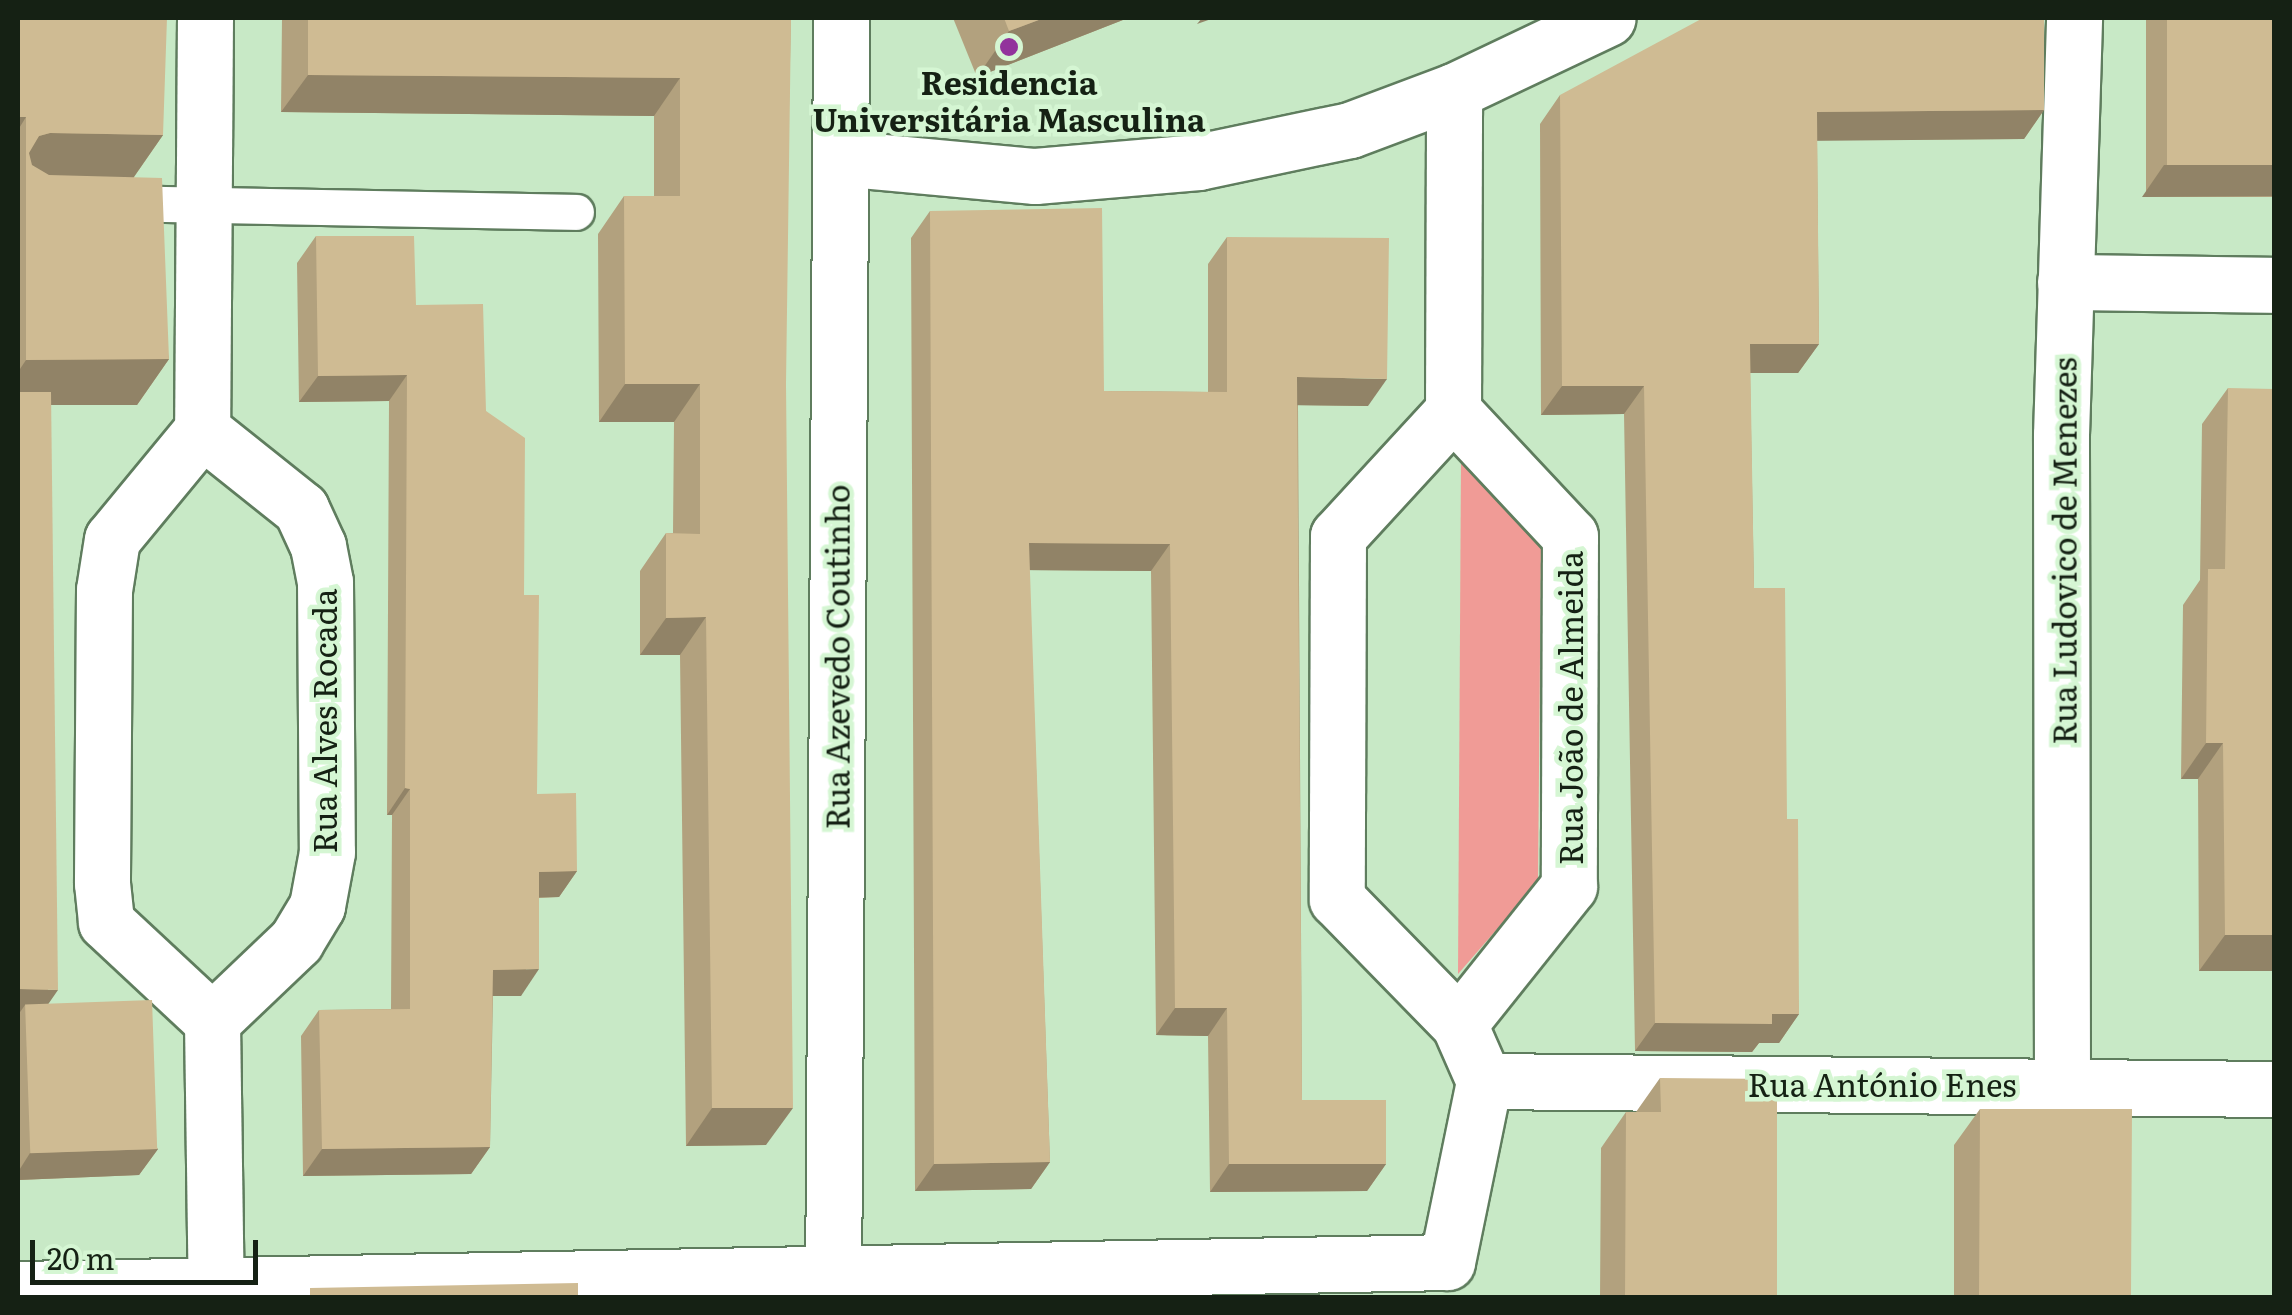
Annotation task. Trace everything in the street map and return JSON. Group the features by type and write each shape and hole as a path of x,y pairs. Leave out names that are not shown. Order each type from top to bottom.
{"street":[{"path":"204,18 202,430 112,539 104,590 102,883 106,922 212,1020 216,1291"},
{"name":"Rua Azevedo Coutinho","path":"832,1288 841,18"},
{"path":"840,158 1034,176 1198,162 1350,130 1454,91 1608,18"},
{"name":"Rua Ludovico de Menezes","path":"2062,1084 2066,282 2074,18"},
{"path":"18,1289 832,1288 1447,1262 1484,1081 1459,1024 1338,899 1338,536 1453,411 1454,91"},
{"path":"2066,282 2274,285"},
{"name":"Rua João de Almeida","path":"1453,411 1570,536 1569,886 1459,1024"},
{"name":"Rua Alves Rocada","path":"202,430 300,510 318,546 325,582 327,852 317,906 296,941 212,1020"},
{"name":"Rua António Enes","path":"1484,1081 2274,1089"}],"lane":[{"path":"92,202 576,212"}],"shaded area":[{"path":"1461,459 1541,543 1538,882 1458,974"}],"building":[{"path":"18,18 167,18 163,135 50,133 39,136 29,153 32,165 49,175 162,178 169,359 26,360 26,117 18,117"},
{"path":"308,18 791,18 786,384 793,1108 712,1108 706,617 666,618 666,533 700,534 700,384 625,384 624,196 680,196 680,78 308,75"},
{"path":"1004,18 1044,18 1009,31"},
{"path":"1703,18 2044,18 2044,110 1817,112 1819,344 1750,344 1754,588 1785,588 1787,819 1798,819 1799,1014 1772,1014 1772,1024 1655,1023 1644,386 1562,386 1560,95"},
{"path":"2167,18 2274,18 2274,165 2167,165"},
{"path":"1102,208 1104,391 1227,392 1227,237 1389,238 1387,379 1297,377 1302,1100 1386,1100 1386,1164 1229,1164 1227,1008 1175,1008 1170,544 1029,543 1050,1162 934,1164 930,211"},
{"path":"316,236 414,236 416,305 483,304 486,411 525,438 524,595 539,595 537,794 576,793 577,871 539,872 539,969 493,970 490,1147 322,1149 319,1010 410,1009 410,789 405,788 407,375 318,376"},
{"path":"2228,388 2274,389 2274,935 2225,935 2223,743 2206,743 2208,569 2225,569"},
{"path":"18,392 51,392 58,990 18,989"},
{"path":"152,1000 157,1149 30,1153 25,1004"},
{"path":"1660,1078 1777,1079 1777,1298 1625,1298 1626,1112 1661,1112"},
{"path":"1980,1109 2132,1109 2131,1296 2163,1298 1979,1297"},
{"path":"578,1283 578,1298 310,1298 310,1288"}],"place":[{"name":"Residencia Universitária Masculina","path":"1009,47"}]}
